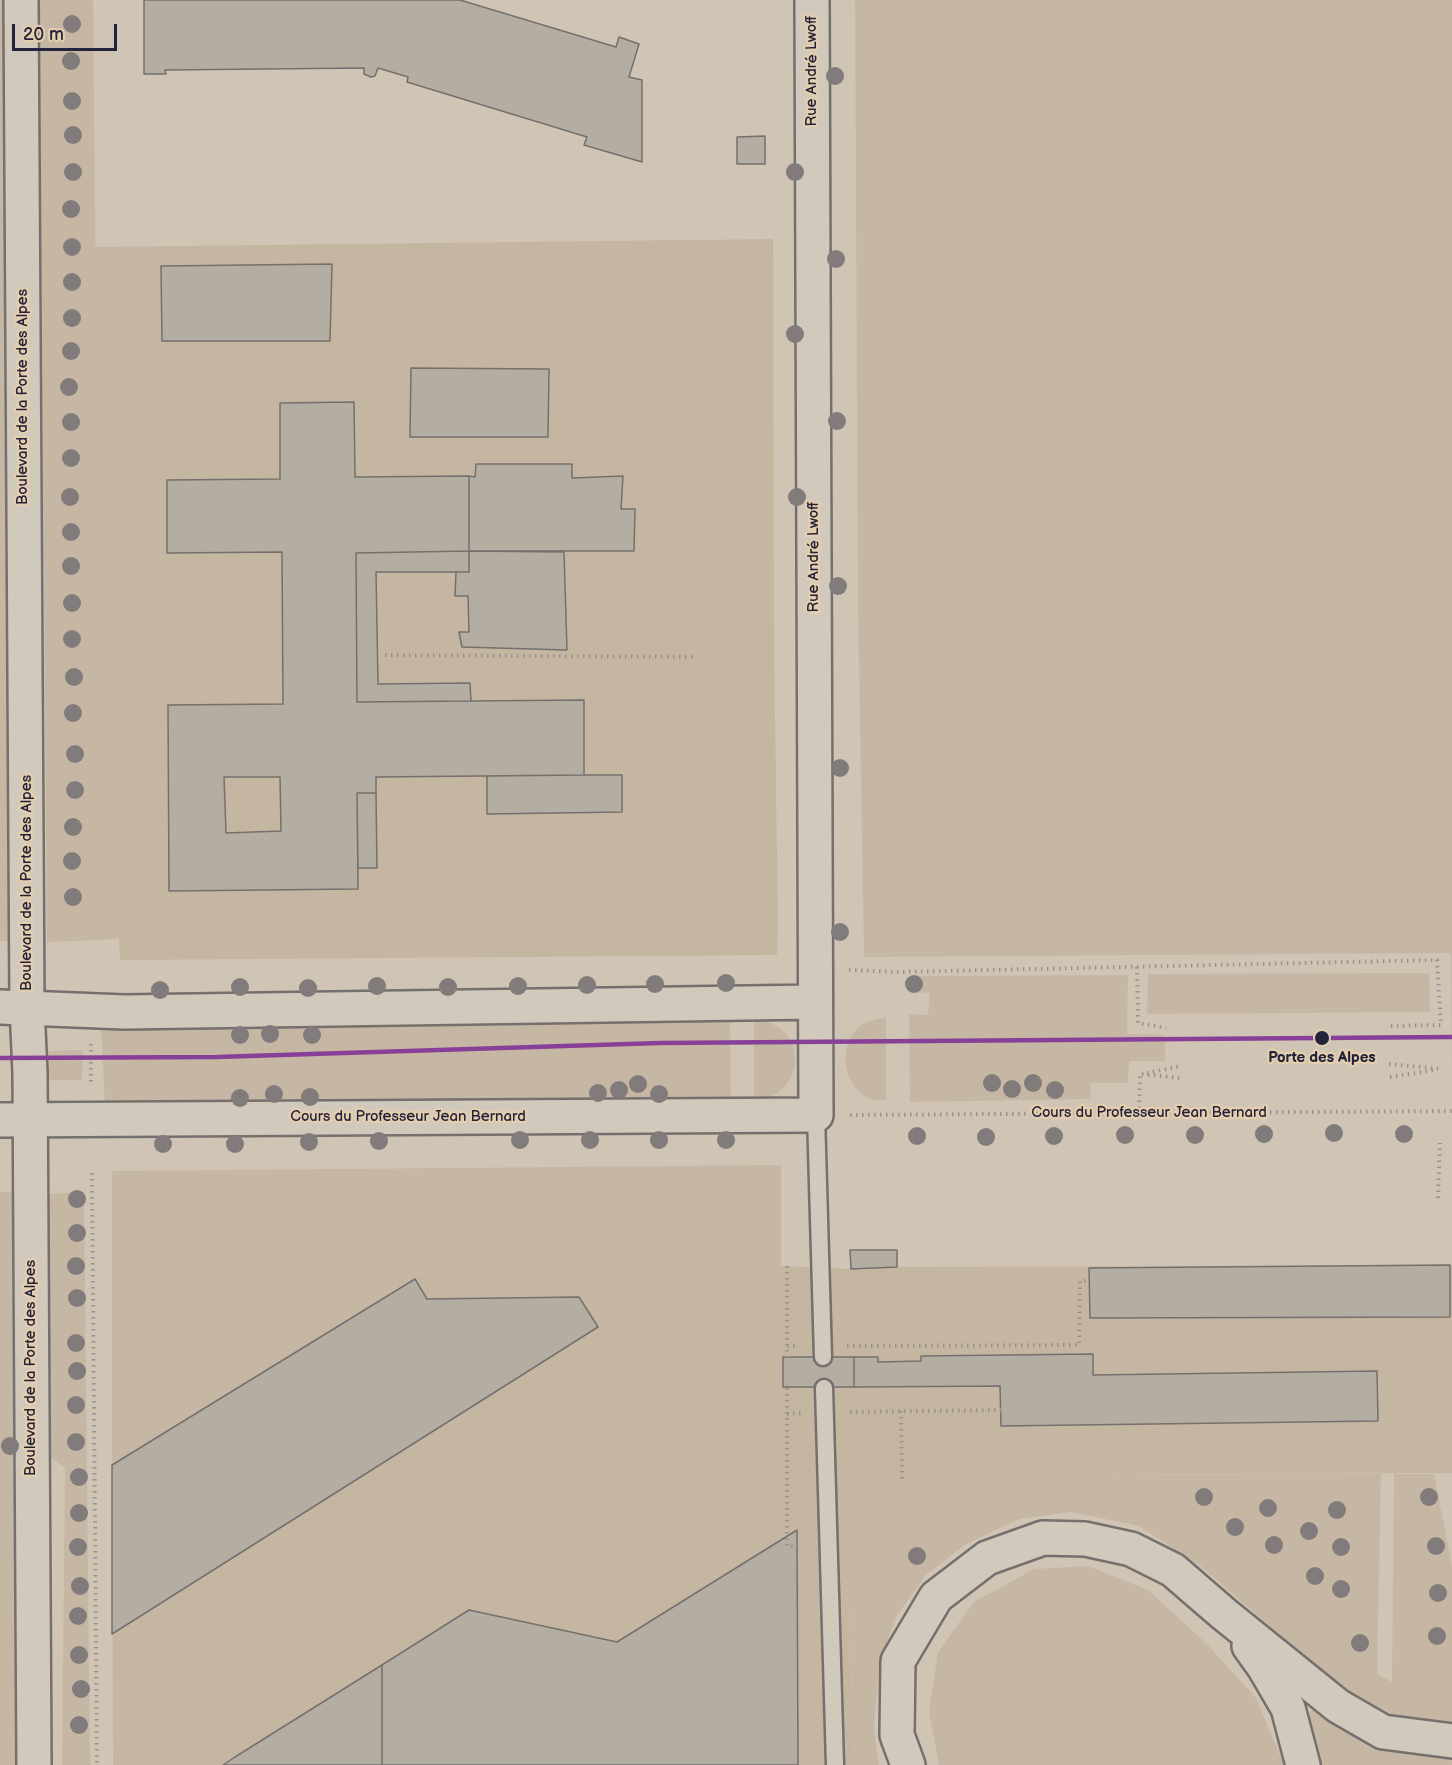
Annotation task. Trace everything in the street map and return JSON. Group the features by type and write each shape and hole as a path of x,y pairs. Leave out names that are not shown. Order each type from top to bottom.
{"street":[{"name":"Boulevard de la Porte des Alpes","path":"21,0 28,953 13,1007 30,1073 15,1120 34,1765"},
{"name":"Rue André Lwoff","path":"812,0 815,1002 831,1115"},
{"path":"13,1007 90,1011 815,1002"},
{"name":"Cours du Professeur Jean Bernard","path":"15,1120 831,1115"},
{"path":"908,1765 897,1735 898,1661 936,1598 987,1558 1043,1538 1085,1539 1131,1549 1173,1570 1338,1706 1383,1732 1452,1742"},
{"path":"1224,1614 1264,1667 1288,1708 1303,1765"}],"lane":[{"path":"823,1352 831,1115"},
{"path":"824,1388 835,1765"}],"path":[{"path":"385,655 694,657"},
{"path":"816,969 899,972 1437,960 1440,1024 1387,1026"},
{"path":"1137,967 1138,1023 1166,1028"},
{"path":"90,1011 92,1073 90,1119"},
{"path":"1389,1064 1441,1069 1390,1077"},
{"path":"1140,1074 1182,1066"},
{"path":"1140,1074 1181,1078"},
{"path":"1139,1114 1140,1074"},
{"name":"Cours du Professeur Jean Bernard","path":"831,1115 1452,1111"},
{"path":"1438,1198 1440,1143"},
{"path":"92,1173 97,1765"},
{"path":"786,1266 787,1357"},
{"path":"787,1346 823,1352 1079,1345 1080,1281 1089,1281"},
{"path":"787,1388 787,1546"},
{"path":"787,1414 1001,1410"},
{"path":"901,1411 902,1479"}],"shaded area":[{"path":"0,0 5,0 13,941 0,941"},
{"path":"39,0 93,0 102,940 47,942"},
{"path":"855,0 1452,0 1452,1080 1451,953 864,957 858,603"},
{"path":"773,239 777,955 120,960 119,938 102,940 95,247"},
{"path":"1429,973 1430,1012 1147,1014 1148,974"},
{"path":"1128,975 1127,1034 1165,1035 1165,1061 1129,1061 1128,1083 1090,1083 1091,1099 910,1102 909,1014 928,1015 930,993 909,992 910,976"},
{"path":"886,1017 886,1100 875,1100 862,1095 854,1086 846,1065 846,1053 854,1032 863,1024"},
{"path":"730,1018 731,1100 105,1107 101,1025"},
{"path":"754,1018 773,1024 786,1034 793,1047 795,1061 792,1075 784,1087 771,1096 754,1101"},
{"path":"83,1050 82,1080 47,1080 47,1051"},
{"path":"781,1165 781,1266 430,1269 112,1465 112,1171"},
{"path":"0,1192 14,1192 19,1765 0,1765"},
{"path":"84,1192 90,1765 62,1765 65,1468 49,1456 48,1194"},
{"path":"850,1250 897,1250 898,1267 1452,1265 1452,1473 1021,1475 849,1611 854,1765 113,1765 112,1465 430,1269 781,1266 850,1269"},
{"path":"1381,1474 1377,1674 1392,1682 1394,1474 1434,1474 1452,1566 1452,1727 1400,1719 1332,1681 1203,1568 1139,1526 1071,1512 1020,1519 966,1544 926,1575 896,1617 879,1664 874,1731 879,1765 854,1765 846,1498 879,1480 1021,1475"},
{"path":"1088,1566 1148,1590 1207,1644 1256,1698 1284,1765 939,1765 929,1712 938,1652 974,1602 1034,1569"},
{"path":"1315,1706 1354,1735 1395,1752 1447,1756 1452,1761 1452,1765 1317,1765 1309,1714"}],"building":[{"path":"144,0 460,0 616,47 619,37 639,44 629,77 642,80 642,162 584,145 587,137 407,82 408,77 378,68 375,76 371,77 364,74 364,68 165,70 166,74 144,74"},
{"path":"765,136 765,164 737,164 737,137"},
{"path":"332,264 330,341 162,341 161,266"},
{"path":"411,368 549,369 548,437 410,437"},
{"path":"354,402 355,477 469,476 469,551 356,553 357,702 584,700 584,775 376,777 376,793 357,793 358,889 169,891 168,705 283,704 282,552 167,553 167,480 280,479 280,403","holes":["224,777 280,777 281,831 226,833"]},
{"path":"476,464 572,464 572,478 623,476 621,509 635,509 634,551 469,551 469,476 475,477"},
{"path":"469,551 564,552 567,650 462,647 459,632 469,632 468,596 455,596 456,572 469,572"},
{"path":"469,551 469,572 376,572 378,684 470,683 471,701 357,702 356,553"},
{"path":"622,775 622,812 487,814 487,776"},
{"path":"357,793 376,793 377,868 358,868"},
{"path":"850,1250 897,1250 897,1267 851,1269"},
{"path":"1450,1265 1450,1317 1090,1318 1089,1268"},
{"path":"415,1279 427,1299 579,1297 598,1327 112,1634 112,1465"},
{"path":"1093,1354 1093,1375 1377,1371 1378,1421 1001,1426 1000,1386 854,1387 854,1357 878,1357 878,1362 921,1361 921,1356"},
{"path":"783,1357 854,1357 854,1387 783,1387"},
{"path":"797,1530 798,1765 382,1765 382,1665 469,1610 617,1642"},
{"path":"382,1665 382,1765 223,1765 235,1757"}],"transit line":[{"path":"0,1058 217,1057 660,1043 1452,1037"}],"place":[{"name":"Porte des Alpes","path":"1322,1038"}]}
